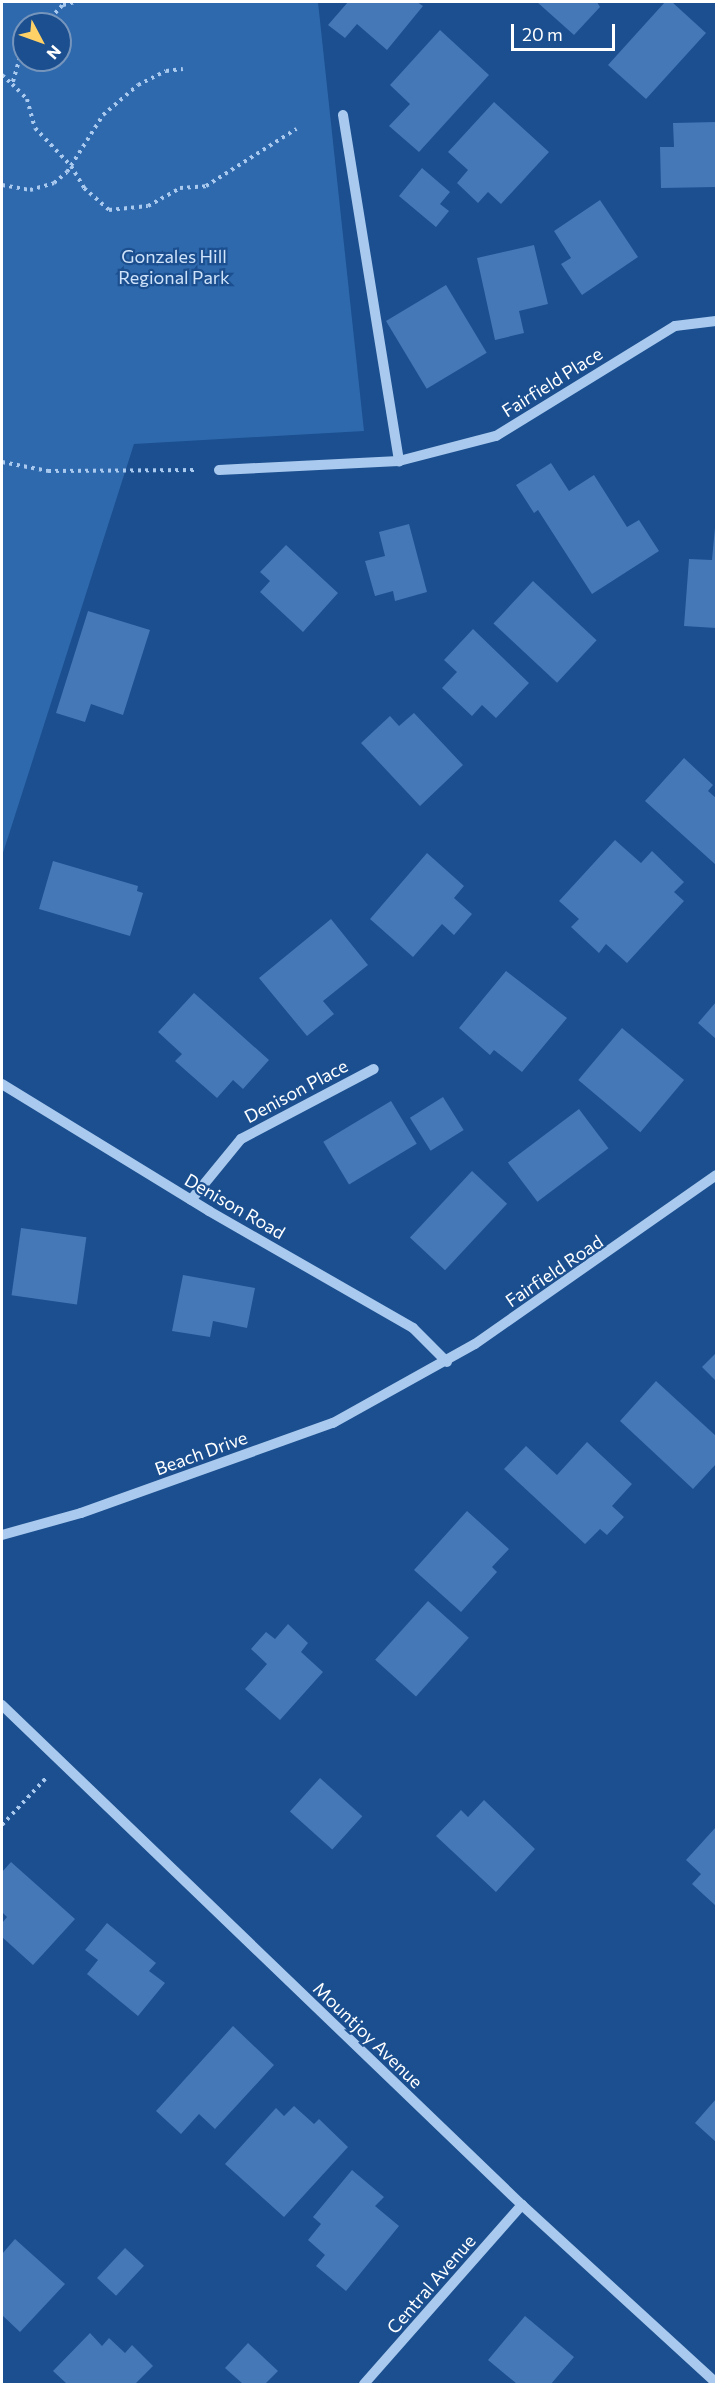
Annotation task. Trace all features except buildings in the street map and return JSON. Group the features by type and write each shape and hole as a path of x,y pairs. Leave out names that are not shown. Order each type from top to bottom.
{"street":[{"path":"343,115 399,461"},
{"name":"Fairfield Place","path":"219,470 399,461 496,436 675,326 717,321"},
{"name":"Denison Place","path":"191,1200 241,1139 374,1069"},
{"name":"Denison Road","path":"2,1084 191,1200 414,1328 447,1362"},
{"name":"Fairfield Road","path":"405,1386 447,1362 717,1175"},
{"name":"Beach Drive","path":"2,1535 81,1513 333,1423 405,1386"},
{"name":"Mountjoy Avenue","path":"2,1705 522,2205 717,2383"},
{"name":"Central Avenue","path":"364,2385 522,2205"}],"path":[{"path":"56,12 63,5 75,2"},
{"path":"2,185 30,190 54,183 71,166 103,115 138,85 166,71 183,69"},
{"path":"12,84 16,72"},
{"path":"2,75 27,99 35,128 71,166 84,188 109,210 148,206 180,188 206,186 296,129"},
{"path":"2,462 48,471 219,470"},
{"path":"2,1826 61,1762"}],"green space":[{"name":"Gonzales Hill Regional Park","path":"2,2 318,2 364,431 134,444 2,856"}]}
